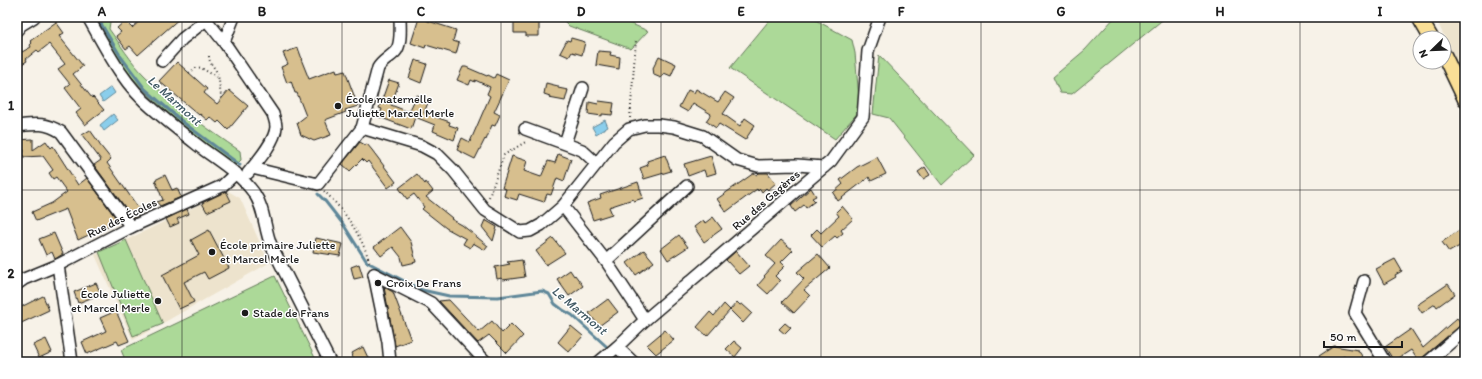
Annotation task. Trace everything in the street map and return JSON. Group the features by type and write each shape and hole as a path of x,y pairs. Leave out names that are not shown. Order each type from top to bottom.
{"main road":[{"path":"1419,17 1426,30"},
{"path":"1427,17 1433,30"},
{"path":"1449,70 1465,99"},
{"path":"1451,70 1457,84"}],"street":[{"path":"17,30 21,25 34,17"},
{"path":"88,17 115,65 150,107 188,138 239,176 254,193 263,214 267,236 271,245 330,362"},
{"path":"162,61 182,38 205,19 224,42 234,17"},
{"path":"252,168 320,187 362,128 380,63 390,57 397,48 400,17"},
{"name":"Rue des Gagères","path":"599,362 645,320 831,161 863,117 868,51 880,17"},
{"name":"Rue des Écoles","path":"19,279 58,265 131,227 222,186 252,168 272,142 276,128 273,114 224,42"},
{"path":"565,143 583,88"},
{"path":"17,126 37,124 50,125 61,132 131,227"},
{"path":"362,128 422,146 438,154 453,170 485,210 520,232 530,231 541,225 563,206 614,142 629,129 645,125 674,127 702,136 737,160 758,166 797,165 824,167"},
{"path":"525,129 582,150 597,164"},
{"path":"606,261 687,186"},
{"path":"563,206 606,261 645,320"},
{"path":"58,265 72,362"},
{"path":"372,270 388,342 390,362"},
{"path":"372,270 431,303 486,362"},
{"path":"1364,281 1355,313 1385,362"},
{"path":"1428,362 1465,330"},
{"path":"617,347 632,362"}],"path":[{"path":"629,129 636,40"},
{"path":"209,56 209,61 217,73 219,90 222,98"},
{"path":"189,73 197,67 218,77"},
{"path":"485,210 504,155 539,134"},
{"path":"320,187 332,198 355,229 369,258 372,270"}],"shaded area":[{"path":"1435,17 1465,17 1465,80 1452,53 1452,30 1441,30"},
{"name":"École Juliette et Marcel Merle","path":"228,191 240,198 269,263 133,340 95,255"}],"green space":[{"path":"93,17 108,17 110,22 109,29 139,70 166,96 215,134 240,151 241,160 236,165 181,124 143,89 120,62"},
{"path":"560,17 615,17 648,31 631,49 569,26"},
{"path":"772,17 810,17 852,40 855,53 860,110 835,139 730,68"},
{"path":"1115,17 1166,17 1072,94 1060,93 1053,77 1085,50"},
{"path":"879,55 974,155 942,185 889,118 873,114"},
{"path":"126,240 163,324 133,336 99,252"},
{"name":"Stade de Frans","path":"275,276 317,362 126,362 121,350"}],"water":[{"path":"111,87 115,93 103,102 99,96"},
{"path":"113,114 118,120 104,131 100,125"},
{"path":"605,120 608,127 596,134 592,127"}],"building":[{"path":"144,17 181,17 138,55 130,46 126,49 116,36 121,32 117,28 125,21 132,28"},
{"path":"419,18 456,30 453,41 459,43 456,54 426,45 425,48 411,43"},
{"path":"514,18 539,18 539,36 526,36 526,33 514,33"},
{"path":"56,22 64,33 59,36 83,66 73,74 92,98 93,97 104,110 85,125 76,113 81,109 65,88 70,84 58,69 65,64 49,44 39,52 37,50 26,59 27,61 17,67 17,43 22,52 31,47 30,45 32,43 30,41"},
{"path":"571,38 585,42 582,55 572,52 569,57 560,53 567,40 570,41"},
{"path":"298,48 309,79 336,69 337,73 345,71 358,106 345,110 346,112 325,120 331,135 314,141 301,135 297,123 306,116 291,81 287,83 281,67 288,64 283,53"},
{"path":"598,51 611,52 610,55 620,57 619,69 596,65"},
{"path":"659,56 676,64 671,76 664,73 661,78 654,75 653,68"},
{"path":"415,60 427,64 421,83 409,78"},
{"path":"177,62 207,89 204,93 217,104 229,90 248,106 228,130 219,121 217,123 210,117 207,120 200,114 199,115 159,81"},
{"path":"463,67 494,78 496,74 509,80 494,112 500,115 495,126 492,125 486,140 485,139 475,159 457,150 462,138 470,142 490,96 487,94 490,87 475,80 475,82 471,80 469,85 457,80"},
{"path":"389,80 399,83 391,105 409,112 417,95 429,100 424,113 450,122 449,125 458,128 454,140 433,131 435,125 415,117 411,129 379,117 382,109 379,108"},
{"path":"546,83 568,90 565,101 549,98 550,96 544,94"},
{"path":"696,89 718,102 725,92 734,98 723,114 740,126 745,118 755,125 745,140 719,124 716,128 706,121 711,114 693,103 688,112 679,107 688,90 694,93"},
{"path":"599,101 614,103 612,115 602,114 602,116 588,114 589,102 598,104"},
{"path":"90,130 111,159 107,163 142,213 133,218 94,165 101,160 82,135"},
{"path":"33,139 33,150 46,141 51,148 53,146 78,185 87,178 118,221 78,240 66,209 36,221 32,212 52,203 67,192 56,177 53,179 49,173 53,170 43,156 23,157 24,150 18,151 17,140"},
{"path":"360,142 365,145 367,144 396,182 388,188 368,161 366,163 362,159 350,171 342,164"},
{"path":"558,154 571,159 564,181 557,178 551,195 547,194 544,202 519,194 517,200 504,196 506,189 502,188 512,156 527,161 524,171 541,177 548,161 555,163"},
{"path":"665,155 671,171 644,179 640,168 648,165 647,161"},
{"path":"711,156 716,173 706,176 704,170 688,176 684,164"},
{"path":"877,157 886,174 871,181 869,177 838,201 833,193 843,184 840,180 857,167"},
{"path":"925,167 930,175 923,179 918,172"},
{"path":"754,173 757,175 759,173 768,173 776,183 768,190 766,188 762,192 760,189 758,191 757,189 726,212 717,199"},
{"path":"417,174 433,191 426,197 452,218 451,219 462,225 488,246 485,250 473,243 470,248 463,244 466,239 446,228 422,209 424,207 414,194 407,199 399,188"},
{"path":"165,175 172,190 177,188 181,197 160,206 157,202 163,200 155,180"},
{"path":"638,182 643,198 634,201 633,199 609,207 612,214 593,220 587,203 601,198 600,195"},
{"path":"811,188 816,196 812,198 815,201 806,208 804,205 795,212 791,206"},
{"path":"226,191 231,201 207,212 202,203"},
{"path":"842,206 853,219 841,230 843,233 837,238 835,236 822,247 811,235 817,229 821,233 839,216 836,212"},
{"path":"187,209 189,214 177,219 179,223 170,227 166,219"},
{"path":"713,217 722,229 704,242 694,227 703,220 705,223"},
{"path":"485,220 497,227 493,241 482,227"},
{"path":"1465,226 1465,243 1449,252 1442,242"},
{"path":"400,227 411,242 416,262 403,265 401,257 393,247 381,256 374,247"},
{"path":"209,230 229,268 208,279 204,272 184,282 194,302 179,309 162,275 199,255 191,240"},
{"path":"54,233 63,254 55,259 52,252 46,255 39,239"},
{"path":"679,235 688,247 668,260 661,249"},
{"path":"316,238 343,244 340,256 313,252"},
{"path":"553,238 565,253 546,265 536,251"},
{"path":"781,240 793,250 781,262 785,266 775,276 780,281 768,294 758,285 775,264 766,256"},
{"path":"644,250 654,262 636,275 627,263"},
{"path":"736,251 749,266 739,274 726,260"},
{"path":"818,254 830,268 804,290 810,296 794,313 782,302 804,279 797,272"},
{"path":"1395,259 1402,271 1395,275 1396,277 1384,284 1376,269"},
{"path":"522,260 525,277 503,280 502,278 497,279 495,267 510,264 507,262"},
{"path":"359,264 363,277 354,279 351,267"},
{"path":"570,270 583,286 569,296 557,279"},
{"path":"96,283 101,294 78,303 74,292"},
{"path":"1448,284 1455,294 1437,307 1435,304 1422,313 1417,305"},
{"path":"384,287 393,292 411,340 395,346"},
{"path":"43,296 49,310 17,325 17,309"},
{"path":"608,299 618,312 599,326 589,313"},
{"path":"449,300 479,332 492,321 502,333 511,324 523,336 507,353 489,335 478,343 439,301"},
{"path":"737,302 740,305 742,304 752,313 743,323 730,310"},
{"path":"724,304 730,310 707,336 697,327 710,312 714,316"},
{"path":"116,311 129,341 119,345 117,341 87,354 82,342 106,331 100,318"},
{"path":"1457,318 1462,324 1423,357 1421,362 1419,362 1411,350 1394,361 1385,347 1411,329 1423,348"},
{"path":"785,323 791,328 785,334 779,329"},
{"path":"571,326 583,336 569,352 558,342"},
{"path":"665,330 674,340 656,354 647,345"},
{"path":"46,339 52,352 39,358 33,345"},
{"path":"734,341 742,348 735,357 726,349"},
{"path":"1334,346 1358,350 1366,362 1348,362 1344,356 1336,362 1323,362 1319,356"},
{"path":"363,347 370,362 355,362 352,353"}],"waterway":[{"name":"Le Marmont","path":"97,17 121,57 145,89 184,123 240,165"},
{"name":"Le Marmont","path":"318,194 343,224 367,262 422,290 449,296 498,297 542,291 549,294 555,304 572,315 606,346"},
{"name":"Le Marmont","path":"617,359 621,362"}],"place":[{"name":"École maternelle Juliette Marcel Merle","path":"338,106"},
{"name":"École primaire Juliette et Marcel Merle","path":"212,252"},
{"name":"Croix De Frans","path":"378,283"},
{"name":"École Juliette et Marcel Merle","path":"158,301"},
{"name":"Stade de Frans","path":"245,313"}]}
